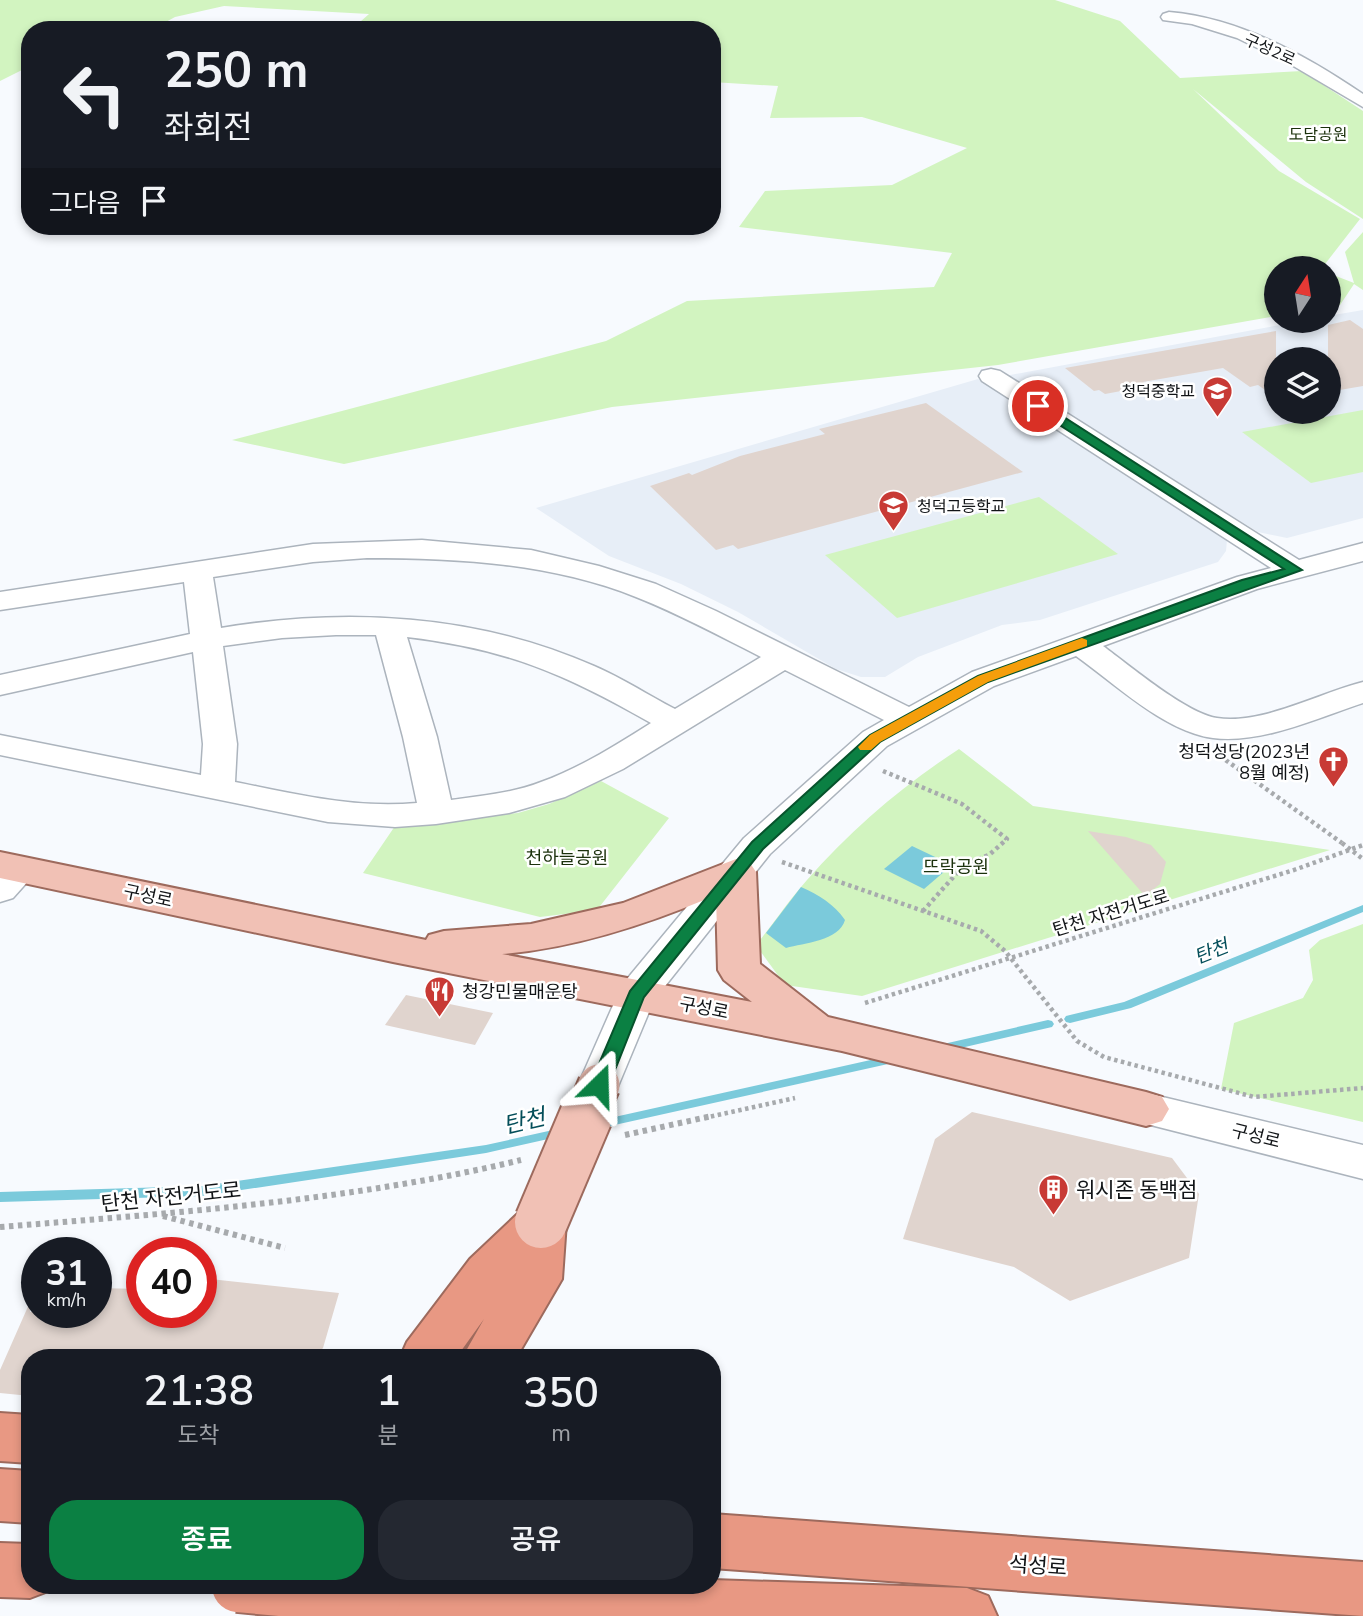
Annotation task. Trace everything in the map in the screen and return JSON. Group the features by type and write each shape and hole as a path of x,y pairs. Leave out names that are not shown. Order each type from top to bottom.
{"highway":[{"path":"433,1349 488,1274 541,1222"},
{"path":"494,1349 537,1279 541,1222"},
{"path":"0,1437 21,1438"},
{"path":"0,1495 21,1496"},
{"name":"석성로","path":"721,1542 1363,1590"},
{"path":"0,1570 21,1571"},
{"path":"271,1616 301,1594"},
{"path":"321,1594 374,1599 967,1616"}],"main road":[{"path":"393,948 531,939 634,914 745,861 739,970 841,1022"},
{"name":"구성로","path":"7,875 636,995 841,1022 1146,1109"},
{"path":"541,1222 599,1085"}],"street":[{"name":"구성2로","path":"1168,17 1189,17 1272,47 1363,102"},
{"path":"991,376 1295,570"},
{"path":"0,601 313,553 367,548 480,552 531,559 589,572 645,590 909,720"},
{"path":"599,1085 636,995 745,861 875,739 983,679 1247,583 1363,552"},
{"path":"198,572 220,744 217,788"},
{"path":"0,685 132,654 299,627 389,627 445,632 504,645 561,664 675,723"},
{"path":"389,627 420,737 436,813"},
{"path":"1080,644 1191,721 1213,729 1251,726 1363,692"},
{"path":"0,746 328,811 395,816 436,813 509,802 553,790 611,762 784,657"},
{"name":"구성로","path":"1146,1109 1363,1162"}],"path":[{"path":"1210,749 1363,859"},
{"path":"853,758 962,804 1007,839 989,855 965,864 923,911"},
{"name":"탄천 자전거도로","path":"841,1022 1012,959 1294,870 1363,845"},
{"path":"745,861 812,875 981,931 1012,959 1077,1041 1104,1057 1254,1097 1363,1088"},
{"name":"탄천 자전거도로","path":"0,1227 159,1215 344,1192"},
{"path":"159,1215 285,1248"}],"shaded area":[{"name":"청덕중학교","path":"1363,310 1363,518 1287,538 1258,532 1005,376 1264,328 1264,333 1341,333 1341,314"},
{"name":"청덕고등학교","path":"978,379 1227,540 1226,551 1218,562 1040,620 1002,625 918,657 885,677 861,677 836,669 738,612 681,584 609,556 536,508"}],"green space":[{"name":"도담공원","path":"0,0 1055,0 1120,21 1180,78 1302,71 1363,111 1363,219 1306,182 1193,89 1279,171 1360,219 1331,256 1264,256 1264,318 998,365 612,407 344,464 232,440 606,341 687,301 934,287 952,253 739,227 765,191 892,185 967,148 862,117 770,118 778,86 721,83 721,21 361,21 369,14 224,6 168,21 21,21 21,70 0,81"},
{"path":"1363,232 1363,290 1354,284 1341,304 1341,278 1354,283 1345,252"},
{"path":"1363,410 1363,472 1311,483 1242,432 1286,424 1341,424 1341,414"},
{"path":"1039,497 1118,554 897,618 825,555"},
{"name":"뜨락공원","path":"959,749 1033,806 1330,850 862,996 785,985 758,948 760,940 801,887 842,843 898,793"},
{"name":"천하늘공원","path":"601,781 669,818 597,910 540,917 363,873 395,826 518,813 549,804"},
{"path":"1363,924 1363,1122 1221,1089 1234,1023 1303,998 1313,980 1309,950 1320,940"}],"water":[{"path":"912,846 952,865 924,889 884,869"},
{"path":"801,887 826,900 845,920 836,933 828,937 786,948 766,933"}],"building":[{"path":"1350,320 1363,329 1363,386 1341,390 1341,347 1328,347 1328,333 1341,333 1341,322"},
{"path":"1276,333 1276,347 1264,347 1264,389 1258,385 1250,387 1223,368 1143,382 1148,386 1105,394 1099,390 1094,391 1065,368"},
{"path":"926,403 1023,472 738,549 733,545 716,550 650,486 689,473 692,475 740,456 825,434 819,429"},
{"path":"1088,831 1126,837 1151,845 1166,862 1160,884 1145,896"},
{"name":"청강민물매운탕","path":"406,995 493,1013 475,1045 385,1025"},
{"name":"워시존 동백점","path":"972,1112 1172,1158 1199,1194 1189,1258 1070,1301 1014,1267 903,1239 935,1139"},
{"path":"217,1280 339,1293 322,1349 21,1349 21,1395 0,1393 0,1370 21,1322 21,1328 112,1328 112,1288 126,1289 126,1328 217,1328"}],"waterway":[{"name":"탄천","path":"1070,1019 1127,1005 1363,908"},
{"name":"탄천","path":"939,1049 1048,1024"},
{"name":"탄천","path":"601,1124 893,1059"},
{"name":"탄천","path":"0,1197 202,1191 486,1149 562,1132"}],"slow traffic":[{"path":"866,747 875,739 983,679 1082,643"}],"place":[{"name":"청덕중학교","path":"1218,418"},
{"name":"청덕고등학교","path":"894,533"},
{"name":"청덕성당(2023년 8월 예정)","path":"1333,789"},
{"name":"청강민물매운탕","path":"439,1019"},
{"name":"워시존 동백점","path":"1053,1217"}],"route":[{"path":"599,1085 636,995 757,846 875,739 983,679 1247,583 1295,570 1038,406"}]}
